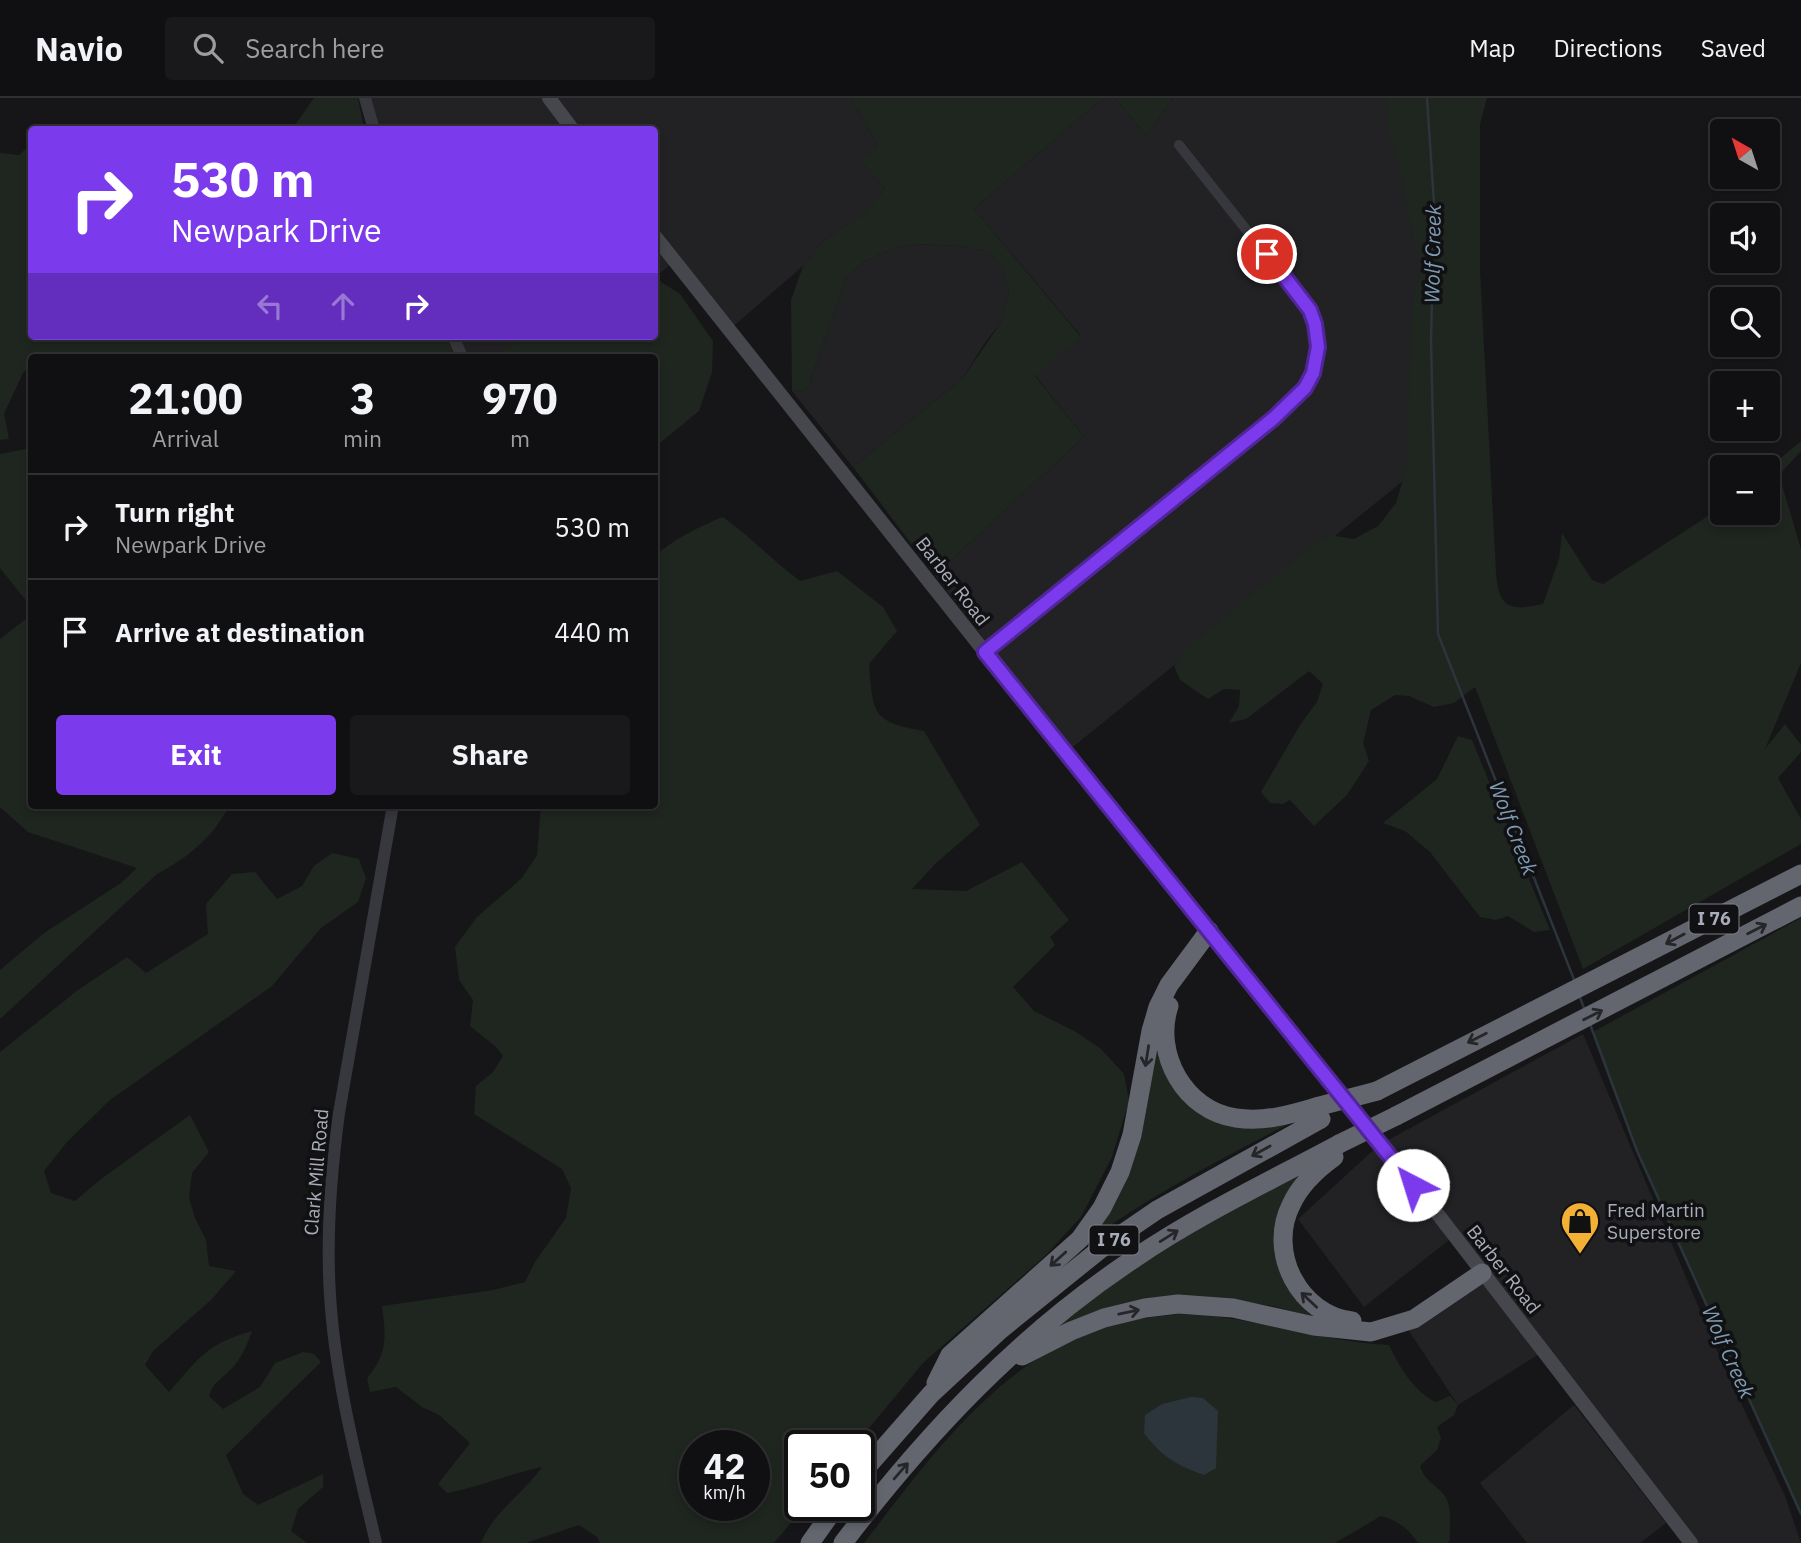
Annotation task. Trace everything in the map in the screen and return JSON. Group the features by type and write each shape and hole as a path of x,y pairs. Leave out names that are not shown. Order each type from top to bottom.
{"highway":[{"name":"I 76","path":"875,1458 931,1394 1000,1330 1103,1247 1157,1210 1318,1113 1377,1090 1801,874"},
{"name":"I 76","path":"844,1543 882,1493 980,1384 1030,1338 1133,1259 1188,1224 1801,906"},
{"path":"1212,935 1179,985 1166,1013 1166,1051 1176,1076 1206,1108 1227,1116 1271,1120 1318,1113"},
{"path":"931,1394 950,1355 1080,1239 1102,1208 1120,1172 1132,1135 1158,1007 1169,985 1212,935"},
{"path":"1341,1146 1302,1187 1291,1204 1285,1222 1283,1241 1287,1267 1295,1284 1309,1301 1341,1320 1371,1323 1391,1320 1424,1304 1479,1269"},
{"path":"980,1384 1039,1346 1116,1314 1161,1306 1194,1304 1233,1308 1314,1326 1371,1332 1414,1319 1479,1269"},
{"path":"810,1543 826,1521"}],"main road":[{"path":"549,98 570,126"},
{"name":"Barber Road","path":"658,240 1385,1153 1440,1217 1691,1543"}],"street":[{"path":"365,98 373,126"},
{"path":"985,652 1294,401 1313,373 1318,347 1310,310 1179,145"},
{"name":"Clark Mill Road","path":"376,1543 344,1396 334,1331 328,1222 339,1112 392,809"}],"shaded area":[{"path":"314,98 358,98 363,126 294,126"},
{"path":"365,98 851,98 878,146 861,161 885,189 863,216 824,240 803,266 729,330 674,261 658,275 658,126 373,126"},
{"path":"851,98 1103,98 974,209 1081,337 1035,376 1084,437 935,575 853,467 962,379 1000,324 1009,294 1001,264 987,251 960,246 914,244 894,248 865,261 846,278 807,390 792,391 791,300 803,266 824,240 862,216 885,189 860,160 878,146"},
{"path":"1103,98 1115,98 1147,136 1173,98 1427,98 1434,456 1069,750 935,575 1084,437 1035,375 1081,336 974,209"},
{"path":"1115,98 1173,98 1147,136"},
{"path":"1387,98 1487,98 1480,124 1480,270 1496,573 1503,600 1514,607 1543,604 1559,559 1562,533 1592,580 1603,584 1710,515 1710,525 1780,525 1780,478 1801,549 1801,663 1765,749 1785,724 1801,745 1801,752 1778,778 1801,819 1801,844 1583,969 1475,687 1454,703 1434,707 1409,696 1395,695 1371,710 1363,743 1369,761 1347,795 1314,826 1290,800 1283,804 1270,803 1261,792 1300,725 1317,702 1323,684 1309,671 1246,719 1229,723 1239,706 1240,690 1224,689 1208,699 1180,680 1174,666 1187,647 1314,544 1330,535 1354,539 1378,526 1396,503 1406,469 1412,306 1422,267 1412,234 1398,159 1387,126"},
{"path":"28,147 28,340 448,340 454,354 28,354 28,369 23,373 4,414 9,439 0,440 0,153 19,155"},
{"path":"914,244 960,246 987,251 1001,263 1009,294 1000,324 962,379 853,467 792,391 807,390 846,278 865,261 894,248"},
{"path":"658,280 680,294 713,341 712,372 699,411 658,445 658,354 498,354 519,340 658,340"},
{"path":"455,340 520,340 498,354 461,354"},
{"path":"1801,441 1801,451 1780,474 1780,459"},
{"path":"28,449 28,603 0,568 0,454"},
{"path":"723,517 800,581 837,571 883,607 897,631 869,664 874,705 878,713 894,724 924,731 980,825 935,864 912,889 966,891 1022,862 1069,920 1050,937 1055,945 1013,987 1034,1011 1076,1032 1100,1048 1124,1074 1129,1101 1112,1157 1081,1217 1045,1256 923,1363 867,1430 784,1430 784,1521 793,1521 774,1543 600,1543 597,1537 579,1525 526,1543 481,1543 501,1512 542,1467 447,1493 438,1484 470,1443 439,1415 422,1407 396,1387 370,1392 367,1378 379,1361 384,1344 382,1306 493,1290 525,1282 535,1262 566,1218 571,1188 562,1169 474,1114 476,1086 493,1072 503,1056 470,1026 473,1000 459,980 455,947 477,917 522,878 537,855 541,809 658,809 658,553 678,539"},
{"path":"28,617 28,809 229,809 200,845 157,874 0,1019 0,970 44,933 121,883 137,868 28,832 0,807 0,639"},
{"path":"1458,736 1472,740 1550,930 1534,932 1508,916 1496,920 1480,917 1430,852 1405,831 1383,823 1437,779"},
{"path":"332,853 359,859 366,878 358,902 321,928 272,986 110,1100 67,1142 44,1171 51,1193 75,1201 190,1115 209,1152 192,1173 189,1198 206,1240 209,1266 236,1271 211,1300 153,1351 145,1365 169,1392 196,1361 213,1347 252,1331 240,1358 216,1383 209,1396 223,1409 260,1387 275,1363 303,1352 314,1354 321,1362 226,1455 243,1494 258,1505 323,1474 323,1487 298,1509 291,1531 307,1543 0,1543 0,1052 78,990 127,957 146,973 208,934 206,904 232,874 255,872 277,899 302,886 314,866"},
{"path":"1801,918 1801,1514 1637,1151 1593,1032"},
{"path":"1583,1034 1724,1367 1785,1496 1801,1543 1691,1543 1544,1351 1458,1405 1409,1331 1485,1278 1454,1236 1364,1307 1298,1219 1379,1145"},
{"path":"1152,1042 1193,1102 1296,1120 1158,1195 1079,1247 1106,1206"},
{"path":"1296,1175 1299,1177 1277,1224 1318,1318 1272,1306 1212,1297 1046,1334 1130,1271 1207,1224"},
{"path":"1178,1314 1205,1315 1336,1339 1389,1345 1402,1369 1421,1392 1436,1402 1450,1396 1458,1405 1454,1415 1437,1427 1441,1438 1437,1450 1420,1466 1428,1480 1442,1492 1447,1501 1450,1512 1450,1541 1418,1543 1402,1526 1381,1516 1335,1543 864,1543 939,1448 996,1390 1028,1365 1062,1344 1099,1328"},
{"path":"1191,1397 1203,1398 1218,1411 1216,1468 1204,1475 1170,1459 1144,1433 1145,1415 1162,1404"},
{"path":"1574,1405 1666,1523 1640,1543 1527,1543 1480,1483"}],"waterway":[{"name":"Wolf Creek","path":"1427,98 1434,203 1431,342 1438,634 1575,982"},
{"name":"Wolf Creek","path":"1579,995 1584,1008"},
{"name":"Wolf Creek","path":"1590,1024 1637,1151 1801,1514"}],"place":[{"name":"Fred Martin Superstore","path":"1580,1255"}],"route":[{"path":"1267,254 1310,310 1317,331 1317,359 1305,388 1274,418 985,652 1413,1185"}]}
